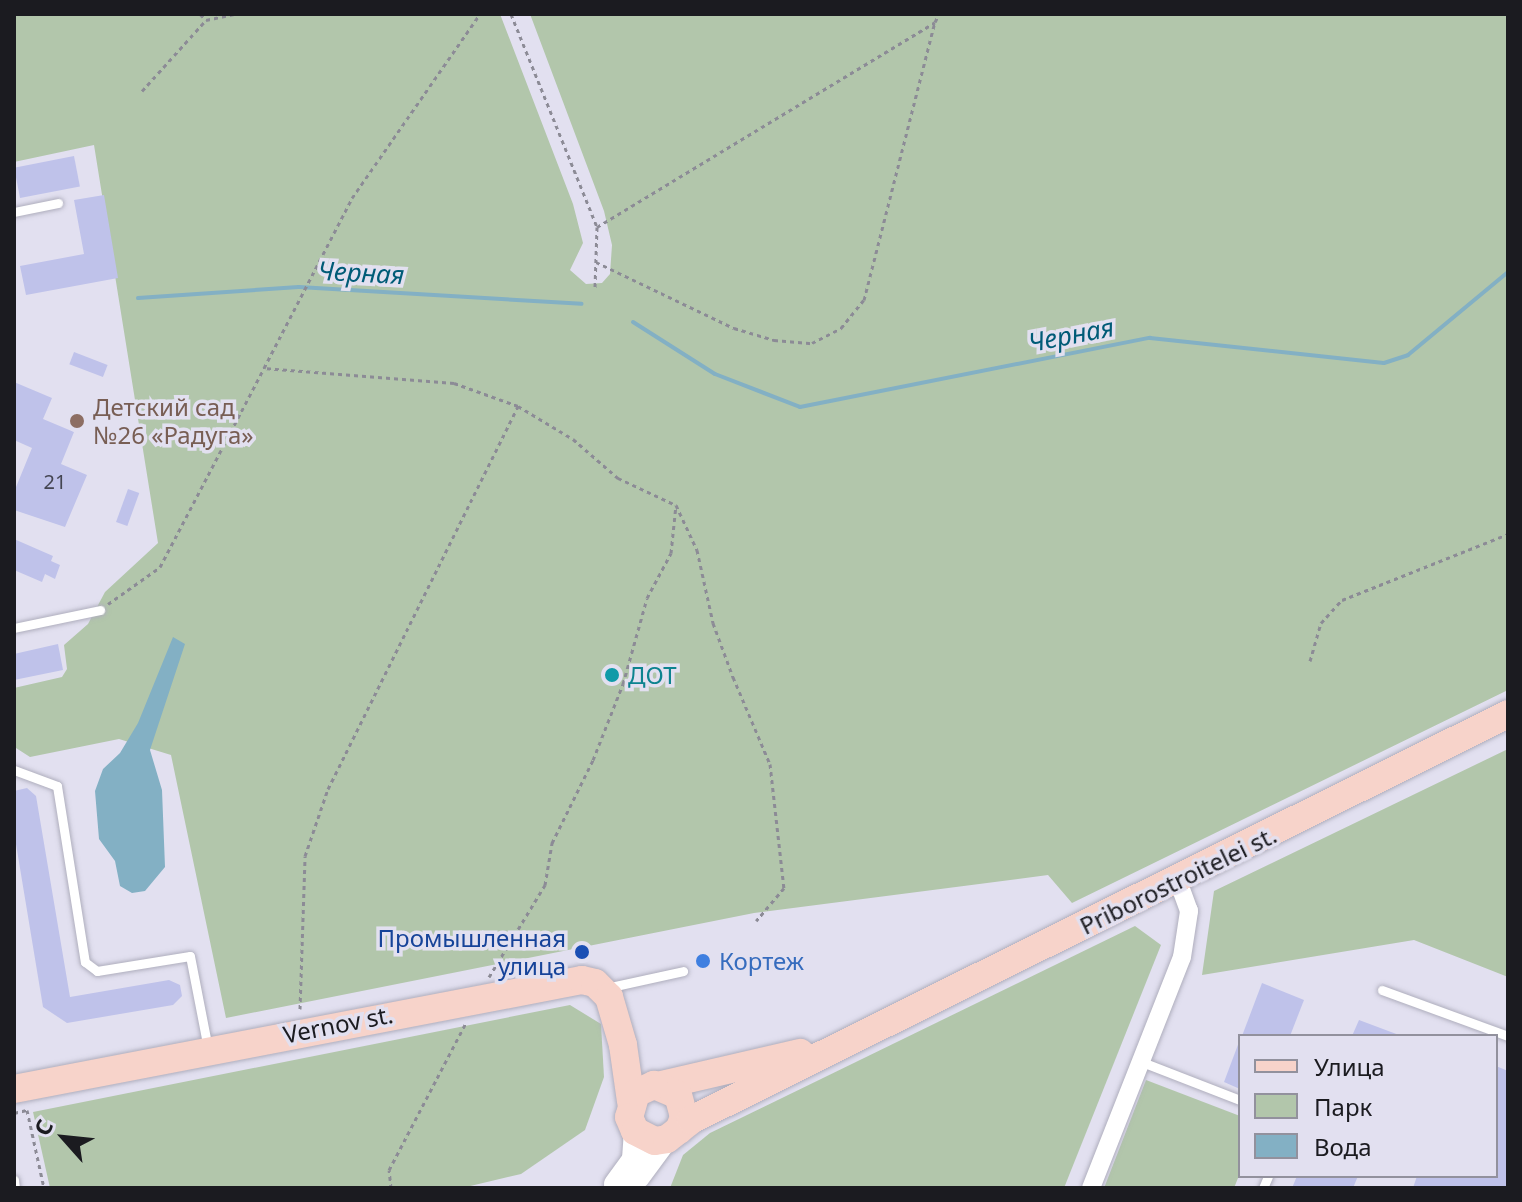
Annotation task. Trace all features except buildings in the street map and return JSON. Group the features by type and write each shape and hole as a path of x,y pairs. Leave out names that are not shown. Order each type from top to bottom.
{"main road":[{"name":"Priborostroitelei st.","path":"673,1134 847,1042 1508,714"},
{"name":"Vernov st.","path":"14,1089 208,1049 582,980 603,989"},
{"path":"603,989 623,1045 636,1069 678,1095 684,1107 673,1134 655,1141 635,1131 629,1117 631,1101 623,1045"},
{"name":"Priborostroitelei st.","path":"658,1085 847,1042"},
{"path":"631,1101 658,1085"}],"street":[{"path":"1091,1188 1142,1062 1189,926 1178,880"},
{"path":"612,1188 628,1172 635,1131"},
{"path":"612,1188 653,1164 673,1134"},
{"path":"653,1164 653,1188"}],"lane":[{"path":"14,212 58,203"},
{"path":"14,628 100,610"},
{"path":"14,770 57,786 85,962 97,971 190,956 208,1049"},
{"path":"603,989 683,971"},
{"path":"1382,990 1508,1036"},
{"path":"1142,1062 1238,1099"},
{"path":"14,1180 15,1188"}],"path":[{"path":"200,14 206,20"},
{"path":"142,91 206,20 235,14"},
{"path":"100,610 160,567 352,198 480,14"},
{"path":"511,14 597,227 595,288"},
{"path":"596,262 734,328 774,340 812,343 841,328 864,300 939,14"},
{"path":"597,227 935,22"},
{"path":"264,368 454,383 518,406 573,439 618,478 676,505 697,550 733,677 770,764 784,888 756,921"},
{"path":"300,1009 305,856 328,789 518,406"},
{"path":"391,1188 389,1170 479,998 545,885 552,843 593,760 623,684 647,598 671,553 676,505"},
{"path":"1310,661 1321,623 1342,600 1508,534"},
{"path":"14,1113 27,1110 44,1188"}],"green space":[{"path":"14,14 500,14 573,204 583,243 570,270 586,284 602,283 610,274 612,245 604,211 530,14 1508,14 1508,690 1072,903 1048,875 754,913 226,1018 171,755 119,739 30,757 16,748 14,688 62,677 67,669 64,645 88,624 105,592 158,543 94,145 14,162"},
{"path":"1508,749 1508,977 1414,940 1202,975 1214,891"},
{"path":"1135,926 1161,945 1064,1188 670,1188 683,1155 710,1133"},
{"path":"570,1005 601,1024 604,1077 585,1130 521,1174 462,1188 50,1188 33,1112"},
{"path":"1146,1080 1238,1115 1238,1178 1234,1188 1104,1188"}],"water":[{"path":"173,637 185,644 150,750 162,790 165,867 145,891 132,893 120,886 115,861 99,839 95,791 103,769 120,753 138,723"}],"waterway":[{"name":"Черная","path":"633,322 715,374 800,407 1150,338 1384,363 1408,355 1508,272"},
{"name":"Черная","path":"138,298 299,287 581,304"}],"place":[{"name":"Детский сад №26 «Радуга»","path":"77,421"},
{"name":"ДОТ","path":"612,675"},
{"name":"Промышленная улица","path":"582,952"},
{"name":"Кортеж","path":"703,961"}]}
